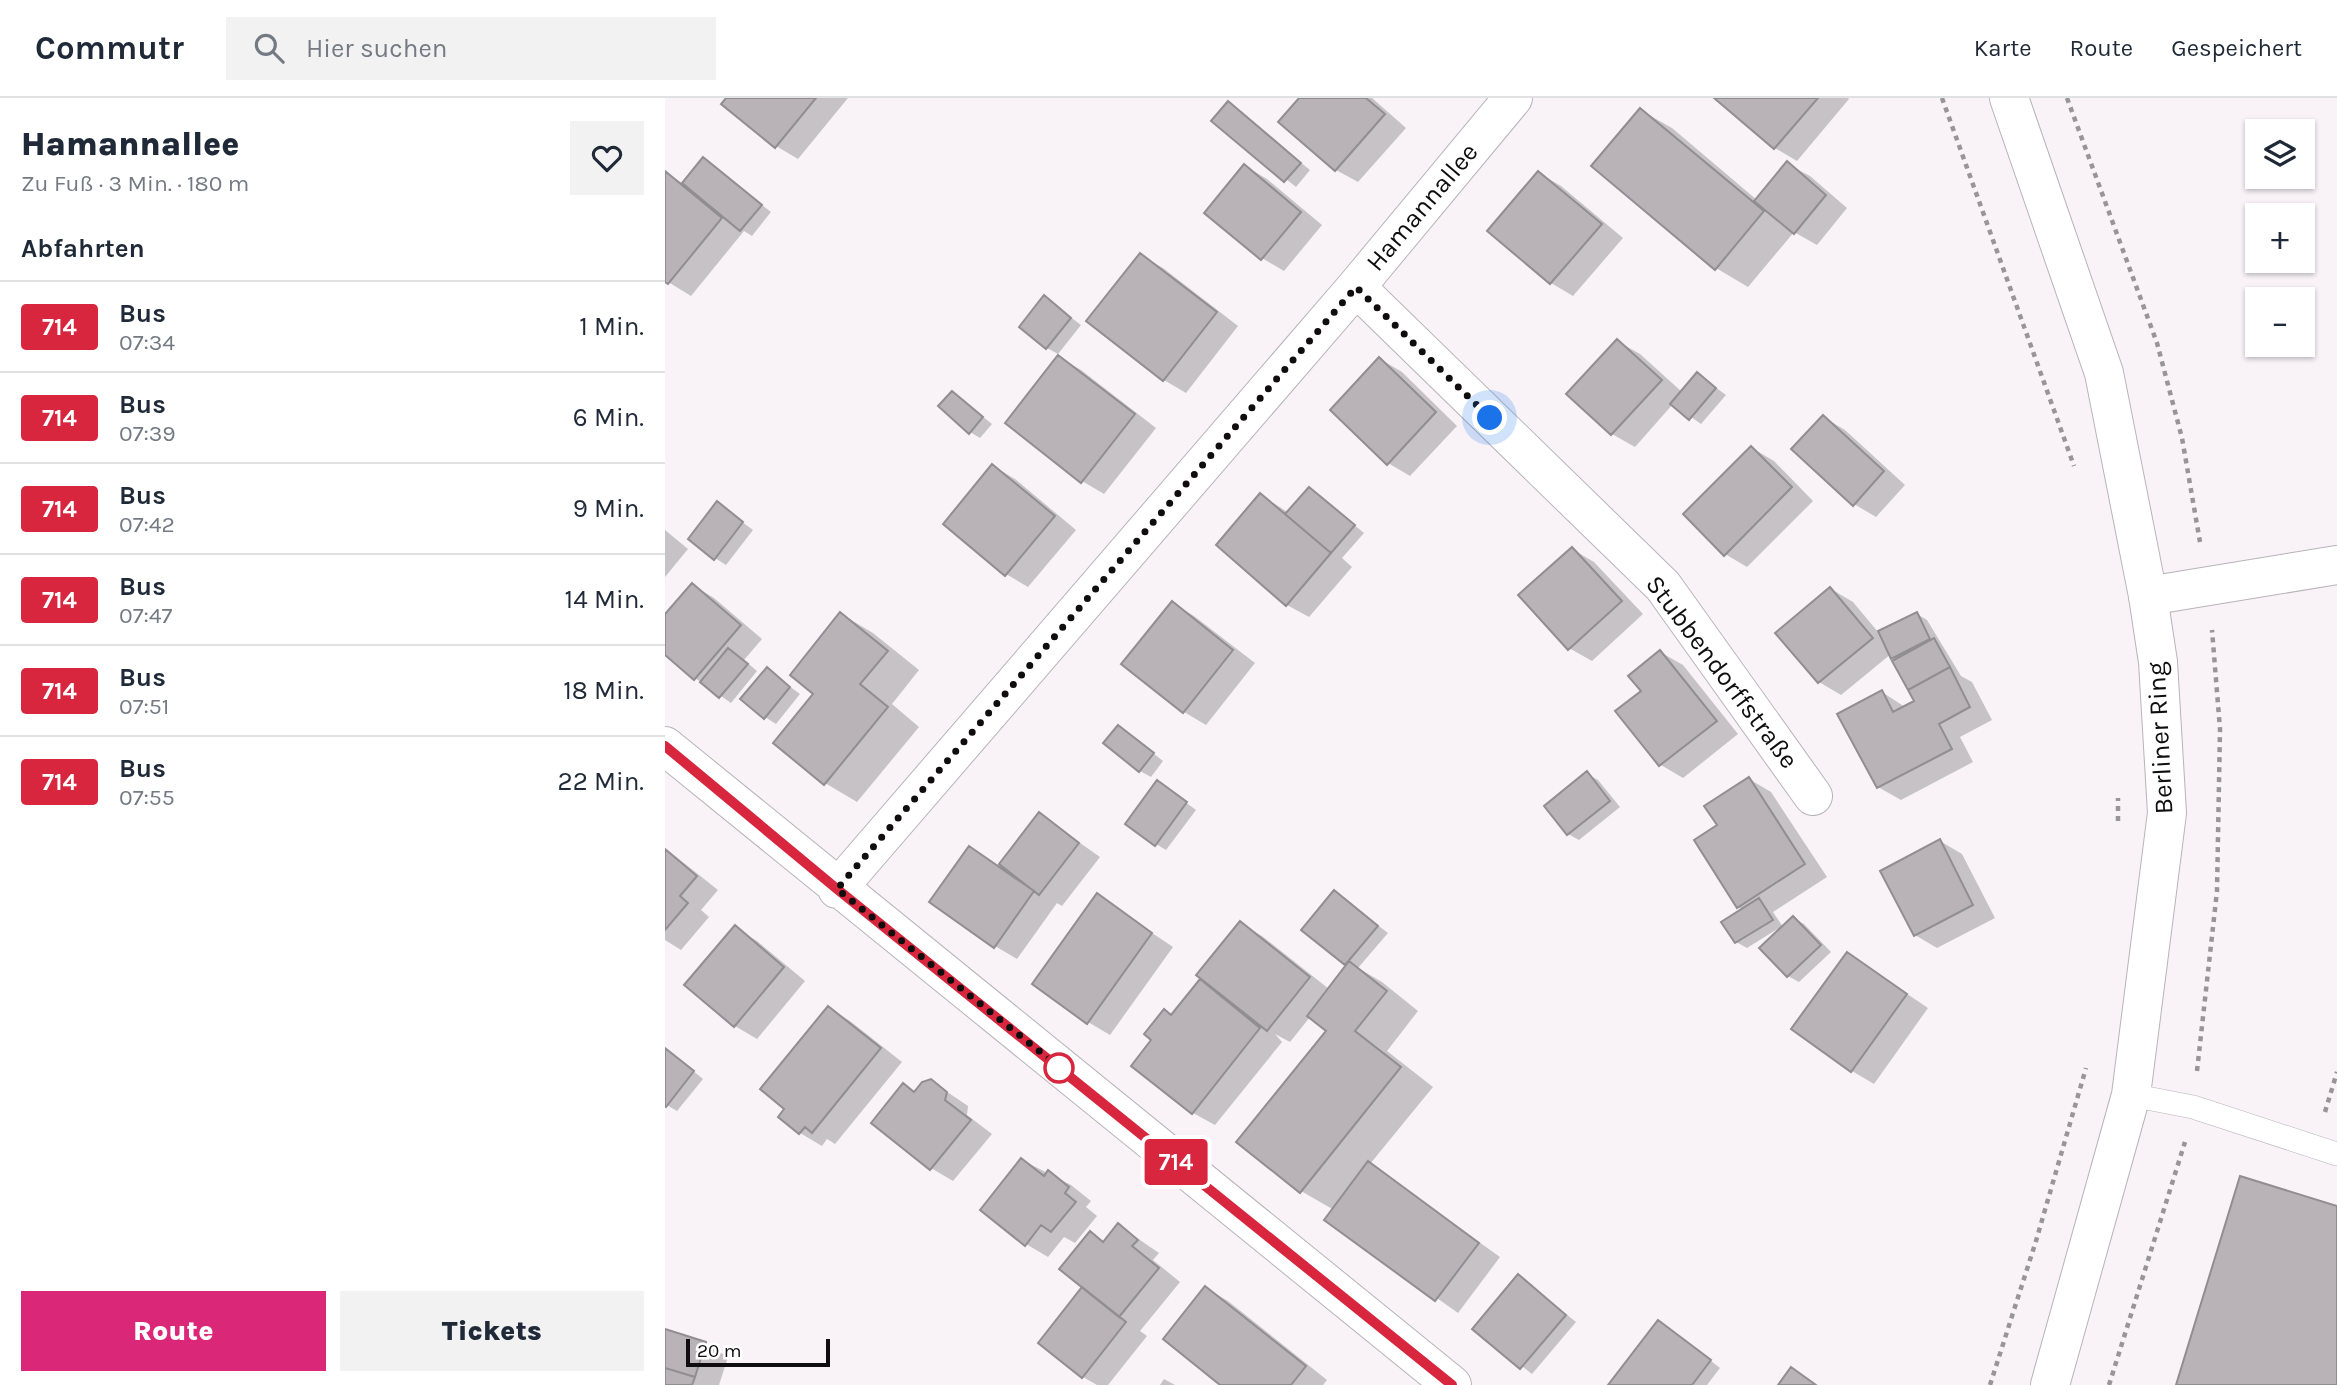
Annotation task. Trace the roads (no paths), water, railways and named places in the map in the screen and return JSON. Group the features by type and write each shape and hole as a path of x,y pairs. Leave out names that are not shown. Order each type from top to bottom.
{"street":[{"name":"Hamannallee","path":"837,889 1356,287 1513,98"},
{"name":"Berliner Ring","path":"2009,98 2104,373 2148,596 2158,662 2167,813 2131,1095 2050,1385"},
{"name":"Stubbendorffstraße","path":"1356,287 1663,586 1813,796"},
{"path":"2148,596 2337,565"},
{"path":"665,746 837,889 1452,1385"}],"lane":[{"path":"2131,1095 2193,1107 2337,1154"}]}
